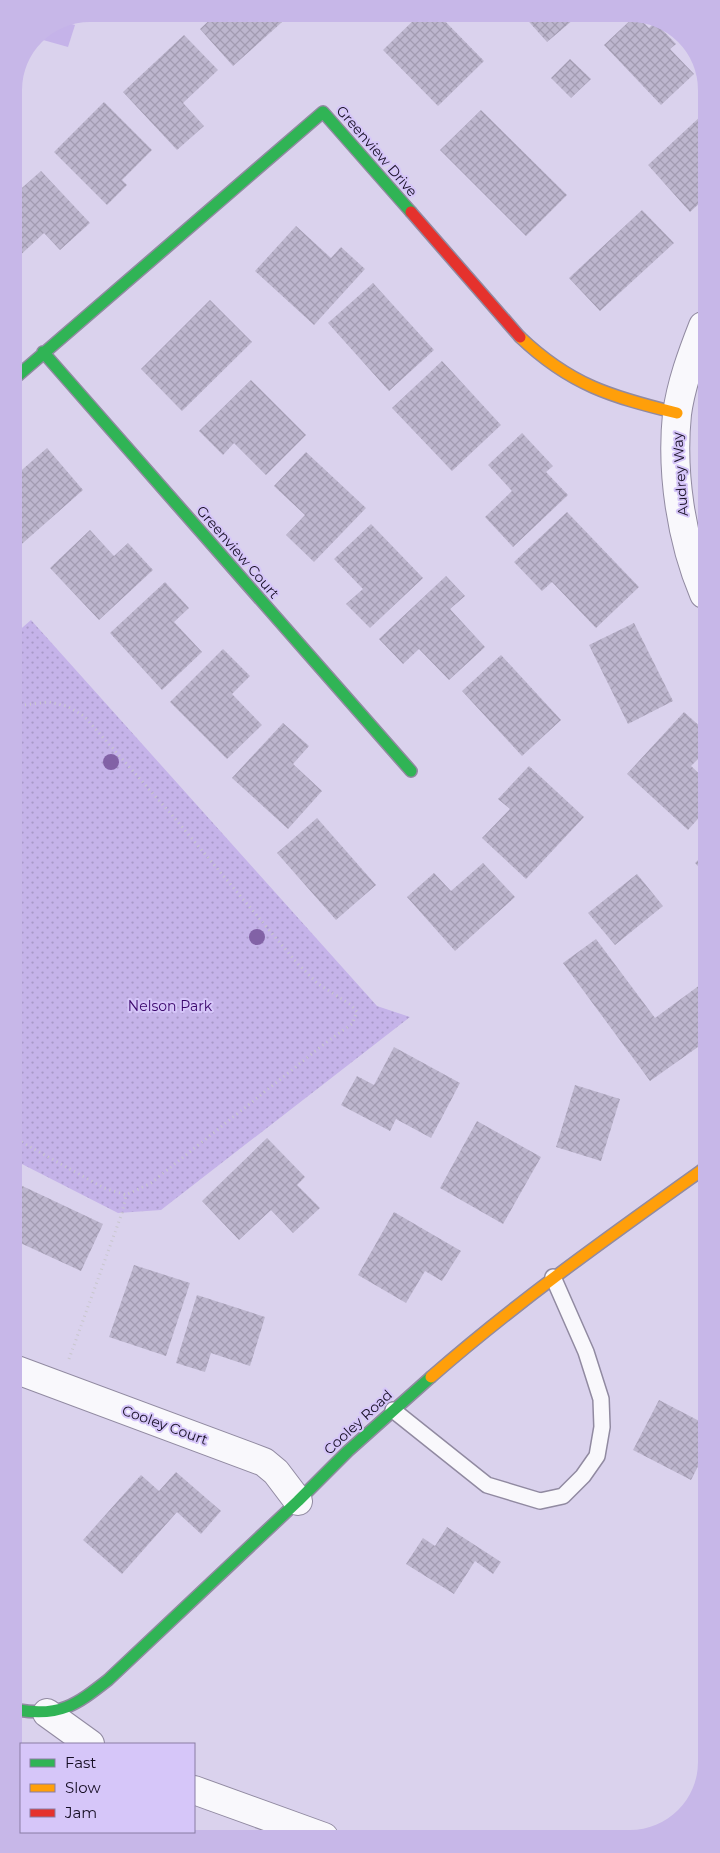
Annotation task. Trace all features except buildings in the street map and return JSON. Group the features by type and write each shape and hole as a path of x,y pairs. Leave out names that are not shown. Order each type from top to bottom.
{"street":[{"name":"Greenview Drive","path":"23,370 322,112 521,338 540,356 562,372 592,388 620,399 678,413"},
{"name":"Audrey Way","path":"698,341 683,386 678,413 676,449 682,521 688,552 698,578"},
{"name":"Greenview Court","path":"43,352 411,771"},
{"name":"Cooley Road","path":"47,1713 61,1711 74,1704 108,1680 298,1501 348,1451 476,1338 553,1277 698,1173"},
{"name":"Cooley Court","path":"22,1372 264,1462 276,1472 298,1501"},
{"path":"22,1711 47,1713 89,1743"},
{"path":"195,1790 302,1830"}],"lane":[{"path":"393,1410 487,1485 540,1501 563,1496 583,1476 597,1456 602,1427 601,1399 586,1352 553,1277"}],"path":[{"path":"22,1143 104,1188 126,1195 151,1183 328,1041 352,1024 357,1012 351,1005 317,983 297,963 172,815 84,716 67,706 48,702 23,705"},
{"path":"59,1386 122,1213 126,1195"}],"green space":[{"path":"75,25 68,47 44,40 68,26"},
{"name":"Nelson Park","path":"31,620 377,1006 410,1017 161,1210 118,1213 22,1164 23,627"}],"traffic: fast":[{"path":"23,371 323,112 411,212"},
{"path":"43,352 411,771"},
{"path":"22,1711 45,1712 67,1707 108,1680 298,1501 348,1451 431,1377"}],"traffic: slow":[{"path":"520,337 556,367 593,387 612,395 677,413"},
{"path":"431,1377 531,1295 698,1173"}],"traffic: jam":[{"path":"411,212 520,337"}]}
